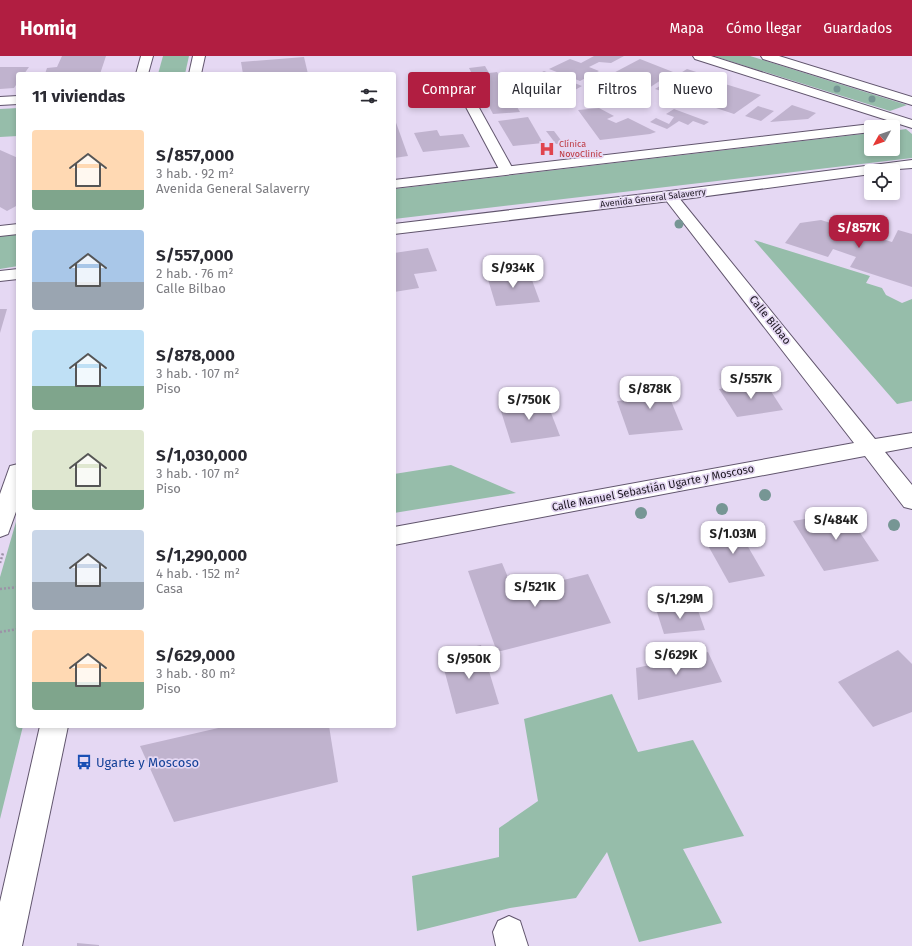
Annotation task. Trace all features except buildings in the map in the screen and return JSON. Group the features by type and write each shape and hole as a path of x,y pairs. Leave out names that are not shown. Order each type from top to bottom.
{"main road":[{"path":"143,72 148,56"},
{"path":"195,72 199,56"},
{"path":"699,56 911,123"},
{"path":"767,56 912,100"},
{"path":"0,101 16,100"},
{"path":"473,108 507,170"},
{"path":"900,124 911,123"},
{"path":"396,184 864,129"},
{"name":"Avenida General Salaverry","path":"396,229 670,196 912,164"},
{"name":"Calle Bilbao","path":"670,196 912,501"},
{"path":"0,231 16,229"},
{"path":"0,276 16,274"},
{"name":"Calle Manuel Sebastián Ugarte y Moscoso","path":"396,536 912,440"},
{"path":"0,528 16,478"},
{"path":"6,946 54,728"}],"path":[{"path":"0,590 16,587"},
{"path":"0,632 16,629"}],"green space":[{"path":"163,56 189,56 185,72 159,72"},
{"path":"714,56 750,56 907,105 890,111"},
{"path":"16,108 16,136 0,137 0,109"},
{"path":"906,129 912,134 912,158 396,219 396,189 864,134 864,156 900,156 900,130"},
{"path":"16,231 16,266 0,269 0,234"},
{"path":"754,240 870,276 866,283 882,288 886,295 902,303 912,299 912,401 897,404"},
{"path":"451,465 516,493 396,513 396,474"},
{"path":"16,522 16,728 23,728 0,819 0,577"},
{"path":"612,694 638,752 693,740 744,836 683,849 722,923 639,942 607,852 576,898 510,908 417,931 412,876 499,857 499,828 538,801 524,719"}],"place":[{"name":"Clínica NovoClinic","path":"547,149"},
{"name":"Ugarte y Moscoso","path":"84,762"}]}
